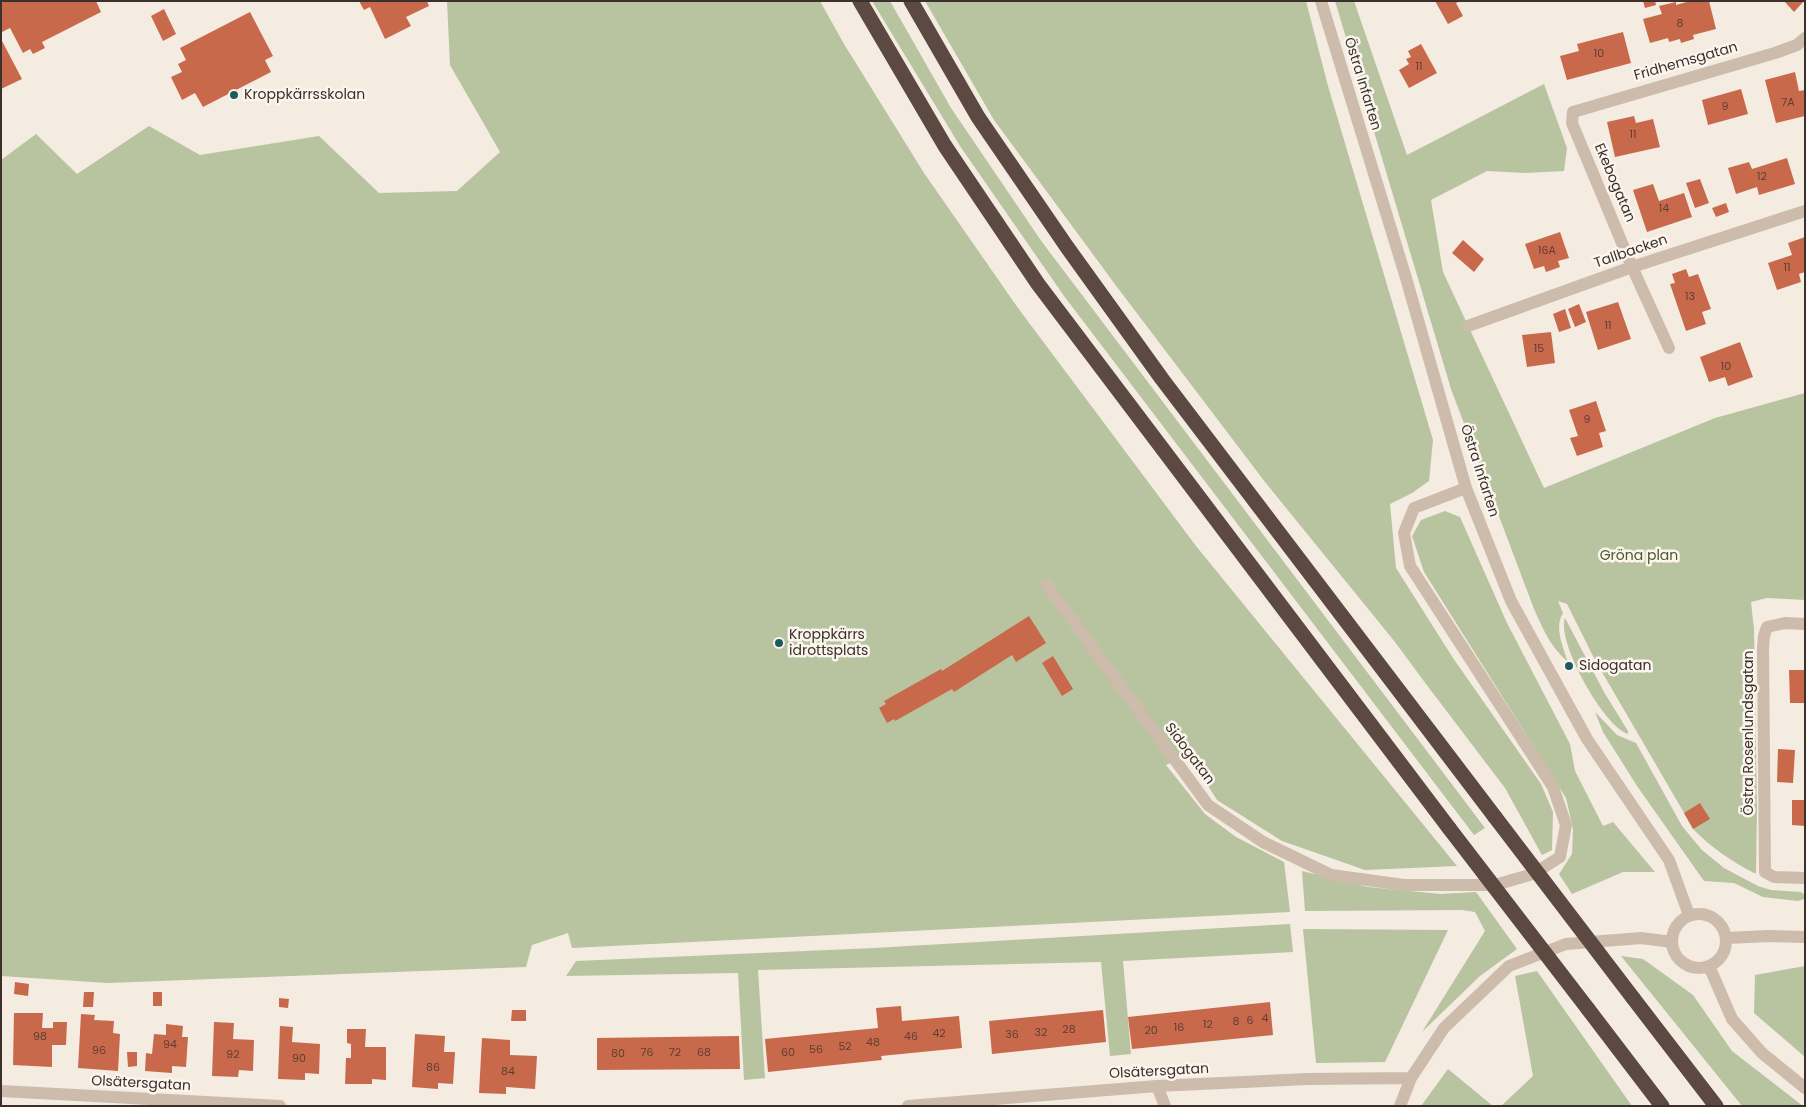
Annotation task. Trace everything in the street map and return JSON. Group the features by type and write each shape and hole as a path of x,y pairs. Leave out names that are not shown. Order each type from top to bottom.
{"highway":[{"path":"860,1 945,146 1038,284 1449,828 1662,1106"},
{"path":"911,1 978,117 1072,255 1162,379 1716,1106"}],"street":[{"name":"Östra Infarten","path":"1321,1 1406,278 1466,488 1510,601 1587,739 1669,860 1689,915"},
{"name":"Fridhemsgatan","path":"1573,112 1797,45 1805,38"},
{"name":"Ekebogatan","path":"1573,112 1572,124 1632,267 1669,348"},
{"name":"Tallbacken","path":"1468,326 1632,267 1805,211"},
{"name":"Sidogatan","path":"1046,584 1208,805 1263,842 1331,875 1404,885 1495,885 1533,874 1560,857 1566,825 1553,787 1410,566 1404,533 1414,508 1466,488"},
{"name":"Östra Rosenlundsgatan","path":"1805,624 1785,623 1767,627 1764,636 1765,872 1770,876 1805,878"},
{"path":"1705,914 1718,920 1726,938 1721,958 1709,966 1698,968 1686,964 1677,956 1672,942 1678,924 1689,915 1705,914"},
{"path":"1726,938 1805,937"},
{"path":"1400,1106 1411,1078 1444,1028 1509,966 1566,944 1640,938 1672,942"},
{"path":"1709,966 1732,1019 1762,1053 1805,1088"},
{"name":"Olsätersgatan","path":"908,1106 1157,1086 1308,1079 1411,1078"},
{"path":"1157,1086 1166,1106"},
{"name":"Olsätersgatan","path":"1,1092 280,1106"}],"green space":[{"path":"447,1 820,1 844,44 924,173 1018,308 1196,546 1457,866 1365,870 1282,841 1217,800 1188,754 1166,765 1205,814 1236,837 1284,862 1290,912 572,948 568,933 532,945 526,967 108,983 1,976 1,160 36,134 77,174 149,126 200,155 319,136 379,193 457,191 500,152 450,65"},
{"path":"872,1 890,1 951,108 1042,242 1485,828 1474,835 1064,296 960,146"},
{"path":"925,1 1306,1 1328,86 1433,440 1429,481 1412,493 1390,504 1396,568 1453,658 1541,784 1553,812 1552,850 1542,855 1505,788 1395,642 1265,482 1117,287 994,120"},
{"name":"Gröna plan","path":"1335,1 1354,1 1407,155 1544,84 1567,148 1564,171 1525,173 1487,171 1431,200 1443,272 1544,488 1715,418 1805,393 1805,600 1767,598 1751,602 1754,629 1757,809 1756,873 1722,854 1694,830 1595,660 1567,604 1558,601 1563,613 1560,619 1559,631 1568,662 1552,644 1541,624 1451,389"},
{"path":"1445,511 1460,517 1507,623 1570,744 1575,771 1603,826 1613,822 1655,872 1623,872 1572,894 1559,874 1572,854 1573,829 1566,798 1424,572 1412,536 1421,520"},
{"path":"1565,618 1628,734 1618,728 1607,716 1584,682 1568,645 1564,629"},
{"path":"1595,712 1617,735 1636,743 1682,826 1702,850 1724,868 1758,886 1771,890 1801,892 1805,895 1804,899 1798,901 1763,897 1734,883 1704,881 1637,786 1603,732"},
{"path":"1302,871 1368,887 1441,894 1476,892 1517,949 1480,976 1422,1032 1485,931 1475,912 1462,910 1305,911"},
{"path":"1290,924 1293,952 1123,961 1131,1054 1110,1056 1101,962 758,970 765,1078 744,1080 738,973 566,976 576,961 874,948"},
{"path":"1303,929 1448,930 1385,1062 1316,1063"},
{"path":"1621,956 1643,959 1693,995 1732,1051 1803,1106 1742,1106"},
{"path":"1805,966 1805,1057 1754,1013 1755,975"},
{"path":"1537,971 1632,1106 1501,1106 1533,1076 1515,976"},
{"path":"1448,1069 1493,1106 1421,1106"}],"building":[{"path":"5,1 96,1 101,12 42,42 45,48 33,54 30,49 23,53 10,28 2,32 1,30 1,3"},
{"path":"359,1 427,1 429,6 406,17 411,26 385,39 370,7 364,10"},
{"path":"1435,1 1460,1 1456,3 1463,16 1448,24"},
{"path":"1643,1 1655,1 1656,5 1645,8"},
{"path":"1690,1 1709,1 1716,29 1693,35 1694,39 1681,43 1680,39 1669,42 1668,38 1650,43 1643,19 1662,14 1659,6 1676,2 1676,5"},
{"path":"1784,1 1804,1 1794,12"},
{"path":"164,9 176,34 163,41 151,16"},
{"path":"250,12 273,56 265,60 271,72 203,107 195,93 182,100 171,77 182,72 178,64 186,60 180,48"},
{"path":"1623,32 1631,63 1567,80 1560,56 1579,51 1577,44"},
{"path":"1,39 22,79 1,89"},
{"path":"1421,44 1437,73 1409,88 1399,70 1409,64 1406,59 1411,57 1408,51"},
{"path":"1795,72 1799,91 1805,90 1805,116 1776,123 1765,80"},
{"path":"1741,89 1748,114 1708,125 1702,100"},
{"path":"1634,116 1636,123 1653,119 1660,147 1615,157 1607,122"},
{"path":"1787,158 1795,184 1759,195 1757,187 1736,194 1728,168 1749,162 1752,169"},
{"path":"1700,179 1709,203 1695,208 1686,183"},
{"path":"1653,184 1659,201 1684,193 1692,217 1647,232 1633,190"},
{"path":"1726,203 1729,212 1716,217 1712,208"},
{"path":"1560,232 1569,258 1558,261 1560,267 1546,272 1544,266 1534,269 1525,244"},
{"path":"1805,237 1805,272 1799,274 1801,282 1777,290 1768,263 1792,255 1788,243"},
{"path":"1463,240 1484,259 1474,272 1452,253"},
{"path":"1686,269 1689,277 1698,274 1711,309 1702,312 1706,324 1686,331 1670,284 1675,283 1672,274"},
{"path":"1618,302 1631,339 1598,350 1586,312"},
{"path":"1579,304 1586,322 1575,327 1568,309"},
{"path":"1565,309 1571,328 1559,332 1553,314"},
{"path":"1551,332 1555,363 1527,367 1522,335"},
{"path":"1740,342 1753,377 1728,386 1725,377 1709,382 1700,357"},
{"path":"1596,401 1606,431 1599,433 1603,447 1577,456 1570,438 1578,436 1569,410"},
{"path":"1029,616 1046,643 1016,662 1012,655 954,692 952,689 895,721 894,719 887,723 879,708 886,704 884,701 941,669 942,671"},
{"path":"1053,656 1073,689 1062,696 1042,663"},
{"path":"1789,670 1805,670 1805,703 1790,703"},
{"path":"1778,749 1795,750 1793,783 1777,782"},
{"path":"1792,800 1805,800 1805,826 1792,825"},
{"path":"1700,803 1710,819 1693,829 1684,813"},
{"path":"15,982 29,984 28,996 14,994"},
{"path":"84,992 94,992 93,1007 83,1007"},
{"path":"153,992 162,992 162,1006 153,1006"},
{"path":"279,998 289,999 288,1008 279,1007"},
{"path":"1270,1002 1273,1035 1132,1049 1128,1017"},
{"path":"901,1006 902,1021 959,1016 962,1048 881,1056 882,1060 768,1072 765,1039 878,1028 876,1008"},
{"path":"512,1010 526,1010 526,1021 511,1021"},
{"path":"1103,1010 1106,1042 992,1054 989,1021"},
{"path":"14,1013 43,1013 42,1028 53,1028 53,1022 67,1022 66,1045 52,1045 52,1067 13,1065"},
{"path":"81,1014 95,1015 94,1020 114,1021 113,1033 120,1034 118,1071 78,1068"},
{"path":"214,1022 234,1023 233,1039 254,1040 253,1071 239,1070 238,1077 212,1076"},
{"path":"166,1024 183,1026 182,1037 188,1037 186,1067 172,1066 172,1073 145,1071 146,1053 152,1054 154,1034 166,1035"},
{"path":"280,1026 293,1027 292,1042 320,1044 319,1074 305,1073 305,1080 278,1079"},
{"path":"347,1029 366,1029 365,1047 386,1047 386,1080 372,1079 372,1084 345,1084 346,1058 351,1058 351,1044 347,1043"},
{"path":"415,1034 445,1036 444,1052 455,1052 453,1084 438,1083 438,1089 412,1087"},
{"path":"739,1036 740,1069 597,1070 597,1038"},
{"path":"482,1038 510,1040 510,1055 537,1056 535,1089 506,1087 506,1094 479,1093"},
{"path":"127,1052 137,1052 137,1066 128,1067"}],"place":[{"name":"Kroppkärrsskolan","path":"234,95"},
{"name":"Kroppkärrs idrottsplats","path":"779,643"},
{"name":"Sidogatan","path":"1569,666"}]}
